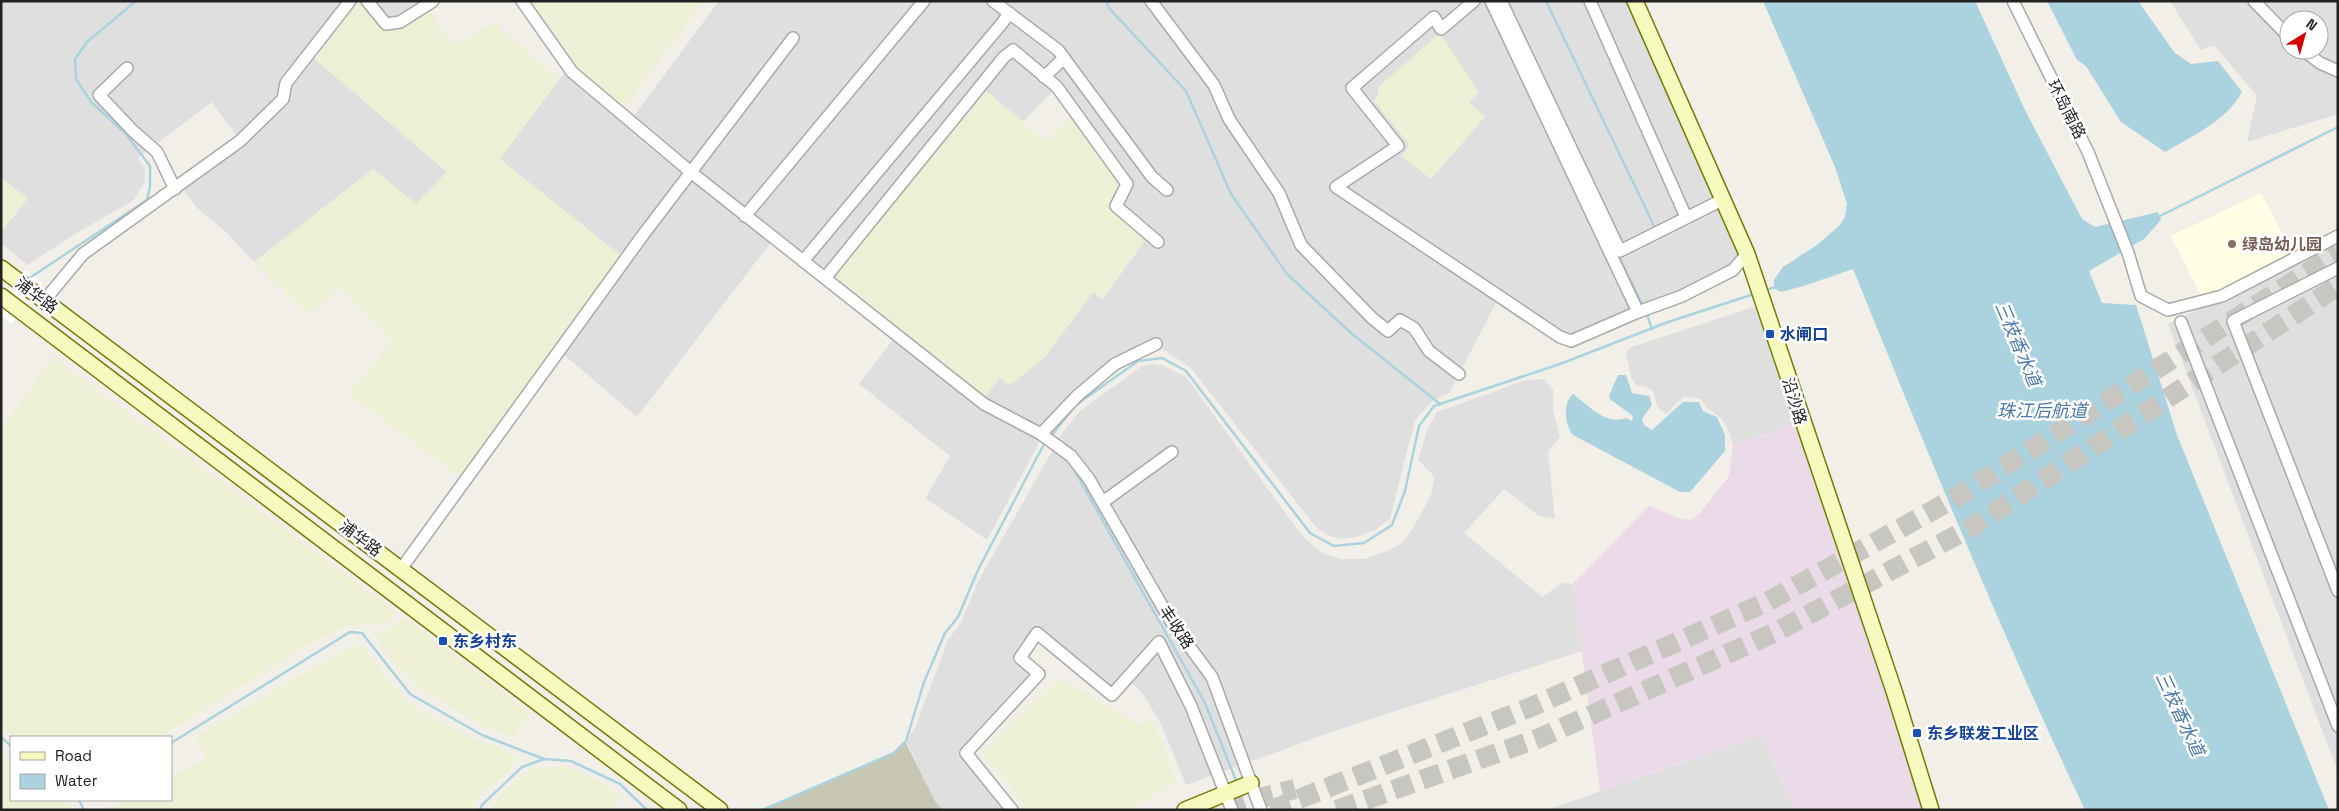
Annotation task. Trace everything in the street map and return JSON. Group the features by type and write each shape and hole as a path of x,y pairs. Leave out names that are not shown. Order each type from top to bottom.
{"main road":[{"name":"沿沙路","path":"1635,1 1747,254 1773,328 1802,422 1894,690 1931,810"},
{"name":"浦华路","path":"1,268 720,810"},
{"name":"浦华路","path":"3,297 680,810"},
{"path":"1185,810 1251,783"}],"street":[{"path":"39,297 83,254 240,141 283,99 286,83 350,1"},
{"path":"367,1 386,24 400,22 433,1"},
{"name":"丰收路","path":"522,1 572,72 692,173 984,404 1041,434 1071,456 1090,479 1172,623 1212,677 1261,810"},
{"path":"746,216 924,1"},
{"path":"993,1 1058,50 1152,177 1167,190"},
{"path":"1151,1 1214,84 1229,119 1279,193 1301,244 1372,318 1388,331 1400,320 1414,328 1429,351 1459,374"},
{"path":"1474,1 1441,29 1434,17 1352,88 1398,146 1336,187 1560,337 1571,341 1638,312 1682,296 1733,270 1747,254"},
{"path":"1491,1 1638,312"},
{"path":"1501,1 1620,251 1722,200"},
{"path":"1590,1 1686,218"},
{"name":"环岛南路","path":"2012,1 2088,152 2128,253 2141,296 2168,310 2222,296 2338,236"},
{"path":"2254,1 2279,27"},
{"path":"803,261 1009,13"},
{"path":"401,569 644,235 793,38"},
{"path":"825,278 1004,57 1013,50 1057,87 1127,184 1116,206 1158,242"},
{"path":"1044,77 1064,58"},
{"path":"2316,60 2338,72"},
{"path":"127,68 99,95 133,131 157,152 175,189"},
{"path":"2338,268 2233,321 2338,591"},
{"path":"2181,322 2337,720"},
{"path":"1041,434 1077,396 1115,364 1156,344"},
{"path":"1103,502 1172,452"},
{"path":"1012,810 966,753 1040,674 1020,658 1037,633 1112,695 1159,642 1191,706 1232,810"}],"shaded area":[{"path":"1,1 350,1 309,54 447,172 416,204 373,169 254,262 225,231 197,208 180,186 240,141 212,102 138,158 145,170 145,181 134,200 75,234 27,265 1,243 1,232 28,198 1,178"},
{"path":"350,1 367,1 386,24 426,5 454,46 493,22 559,79 500,159 629,262 465,480 348,393 392,342 339,288 308,314 254,262 373,169 416,204 447,172 309,54"},
{"path":"367,1 433,1 386,24"},
{"path":"530,1 703,1 623,110 576,69"},
{"path":"719,1 1635,1 1747,254 1733,270 1568,343 1497,301 1449,393 1432,401 1415,420 1390,519 1375,530 1356,537 1340,539 1327,535 1316,527 1190,367 1156,345 1115,364 1041,434 1037,447 987,540 926,497 950,456 859,384 901,329 985,397 1000,378 1044,358 1093,292 1103,299 1145,240 1136,232 1148,216 1139,226 1116,206 1123,194 1056,88 1023,122 985,90 835,276 778,233 637,417 562,353 499,159 569,67 630,121","holes":["1378,96 1485,117 1401,156 1410,145 1374,101"]},
{"path":"2170,1 2338,1 2338,114 2247,142 2257,96 2214,45 2201,50"},
{"path":"1440,33 1479,92 1469,102 1485,117 1431,179 1401,156 1410,145 1374,101 1378,96 1378,87"},
{"path":"985,90 1047,142 1071,115 1123,186 1110,208 1145,240 1102,299 1093,292 1044,358 1010,385 999,378 985,397 835,276"},
{"path":"1,178 28,198 1,232"},
{"name":"绿岛幼儿园","path":"2261,193 2292,252 2202,298 2171,236"},
{"path":"2338,240 2338,772 2168,324"},
{"path":"1757,306 1796,424 1733,445 1729,431 1721,418 1706,407 1701,399 1684,396 1666,414 1657,406 1653,391 1644,386 1637,386 1631,377 1626,352 1629,348"},
{"path":"53,357 396,612 384,624 348,626 309,644 162,736 14,736 1,723 1,452 4,427"},
{"path":"1162,365 1186,377 1303,537 1324,554 1342,559 1365,559 1394,548 1403,542 1412,530 1431,495 1435,477 1418,460 1427,430 1437,412 1526,380 1543,379 1553,389 1553,410 1560,437 1548,452 1555,519 1539,516 1504,489 1464,533 1542,597 1562,583 1573,584 1582,651 1337,730 1186,785 1161,724 1143,694 1127,678 1112,695 1037,633 1020,658 1039,674 967,753 1012,810 943,810 935,801 906,741 915,728 948,640 960,624 980,578 1063,432 1079,412 1142,366"},
{"path":"1802,422 1931,810 1795,810 1761,736 1600,791 1573,584 1649,506 1681,519 1691,520 1700,513 1729,476 1733,445"},
{"path":"407,619 531,713 512,738 475,722 422,689 395,665 373,633 387,630 399,620"},
{"path":"360,643 404,699 414,707 477,740 507,751 516,760 514,765 478,798 471,810 105,810 123,801 172,801 172,776 207,759 196,737 326,660"},
{"path":"1060,678 1138,725 1153,719 1177,782 1128,810 1030,810 982,752"},
{"path":"1761,736 1795,810 1546,810"},
{"path":"905,741 935,801 943,810 762,810 894,754"},
{"path":"1,753 10,760 10,801 67,801 72,810 1,810"},
{"path":"565,766 604,783 623,798 613,808 605,810 490,810 502,792 532,768"}],"water":[{"name":"珠江后航道","path":"1763,1 1975,1 2025,110 2082,219 2095,227 2158,212 2161,220 2144,239 2089,271 2102,303 2136,305 2177,435 2329,810 2085,810 1994,609 1853,269 1781,292 1774,288 1774,280 1783,267 1817,245 1840,225 1845,217 1847,204 1835,167"},
{"path":"2047,1 2138,1 2174,52 2191,64 2218,61 2242,92 2218,119 2165,152 2121,122 2086,66 2077,60"},
{"path":"1618,375 1626,375 1632,393 1649,396 1652,405 1642,419 1644,425 1652,430 1683,402 1699,402 1703,411 1717,417 1725,435 1725,451 1690,492 1680,492 1573,435 1570,431 1566,408 1573,394 1604,417 1619,420 1626,418 1632,421 1633,416 1611,400 1609,396"}],"pier":[{"path":"26,270 42,283 12,324 1,316 1,304"}],"waterway":[{"path":"28,279 147,200 150,187 150,166 125,133 91,102 76,79 75,59 87,42 136,1"},
{"path":"1106,1 1109,8 1186,91 1231,194 1287,274 1351,333 1440,404"},
{"path":"1546,1 1655,228"},
{"path":"2158,217 2338,127"},
{"path":"1618,255 1643,306"},
{"path":"1764,291 1775,287"},
{"path":"1051,436 1076,405 1138,361 1162,358 1186,371 1310,533 1334,546 1364,543 1392,525 1405,491 1419,426 1434,406 1560,364 1668,322 1754,294"},
{"path":"1647,315 1652,329"},
{"path":"762,810 894,753 906,741 924,682 945,633 958,617 978,570 1045,442"},
{"path":"1071,464 1205,703 1237,783"},
{"path":"172,742 350,632 362,633 410,694 482,735 544,759"},
{"path":"1,737 10,745"},
{"path":"480,810 482,805 522,767 544,759 571,761 620,784 647,810"},
{"path":"1240,793 1246,810"},
{"path":"80,801 84,810"}],"tunnel":[{"path":"1271,810 1531,707 1767,602 1955,498 2338,253"},
{"path":"1337,810 1542,737 1778,631 1970,528 2338,286"},
{"path":"1225,810 1248,801 1295,789"}],"place":[{"name":"绿岛幼儿园","path":"2232,244"},
{"name":"水闸口","path":"1770,334"},
{"name":"东乡村东","path":"443,641"},
{"name":"东乡联发工业区","path":"1917,733"}],"water label":[{"name":"三枝香水道","path":"2018,344"},
{"name":"三枝香水道","path":"2180,714"}]}
